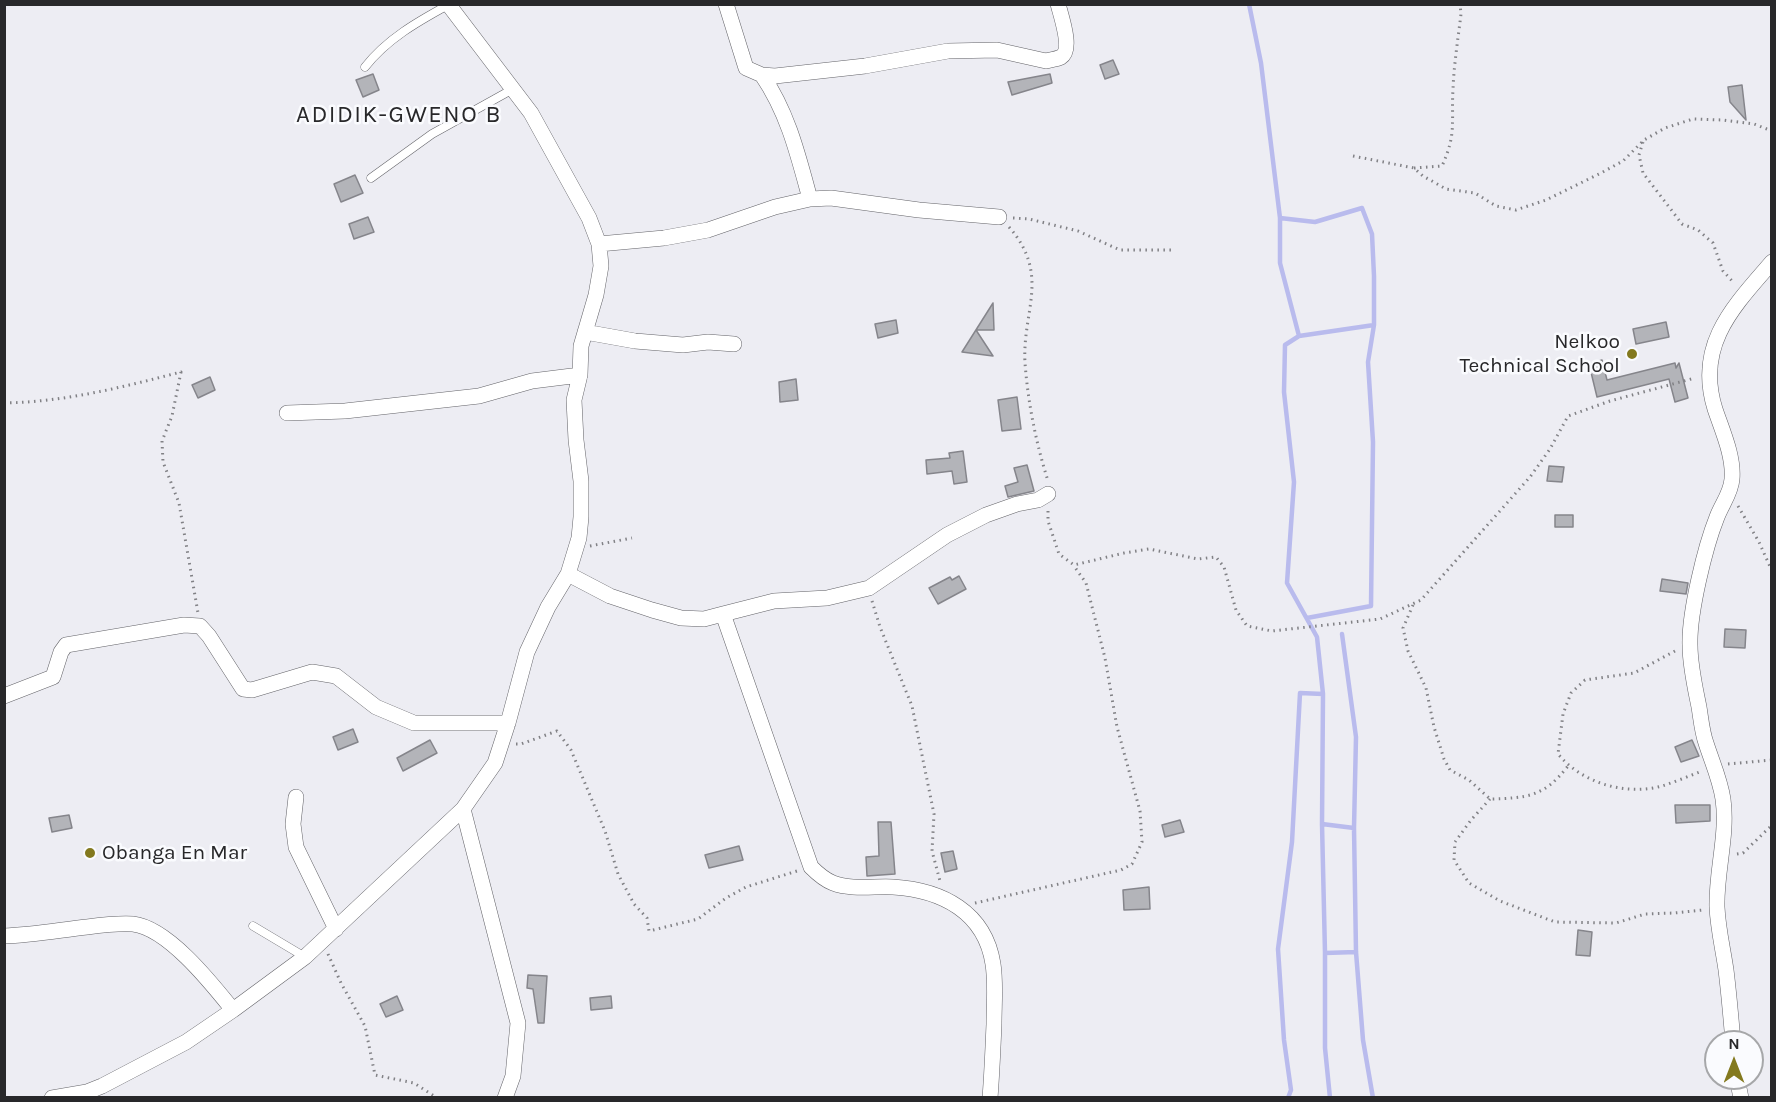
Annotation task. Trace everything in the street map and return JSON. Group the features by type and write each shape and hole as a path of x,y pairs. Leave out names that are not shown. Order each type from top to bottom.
{"street":[{"path":"726,4 746,68 762,75 825,71 948,51 997,50 1046,61 1060,57 1066,49 1058,4"},
{"path":"52,1098 87,1092 102,1086 186,1042 233,1010 305,957 463,809 495,763 531,642 568,574 576,548 582,499 574,400 580,375 581,346 596,296 601,266 599,244 589,218 531,113 448,5"},
{"path":"762,75 779,101 790,129 810,199"},
{"path":"599,244 664,238 708,230 775,207 810,199 831,198 919,210 999,217"},
{"path":"1732,1030 1717,908 1723,840 1723,800 1715,766 1705,742 1692,675 1690,644 1695,605 1709,543 1717,516 1730,491 1732,479 1731,464 1710,394 1708,374 1712,354 1720,328 1744,293 1772,262"},
{"path":"585,332 635,341 683,345 708,342 734,344"},
{"path":"287,413 345,411 479,396 532,381 580,375"},
{"path":"568,574 610,596 681,618 704,619 774,601 827,598 868,588 912,558 986,514 1038,500 1048,494"},
{"path":"723,614 811,867 834,884 915,890 944,898 967,912 980,927 990,949 994,966 995,996 990,1098"},
{"path":"4,696 53,677 66,645 184,625 200,626 243,689 252,690 312,672 336,676 376,707 414,723 508,723"},
{"path":"296,797 293,825 296,847 336,929"},
{"path":"463,809 518,1023 513,1076 505,1098"},
{"path":"4,936 108,925 134,924 150,929 164,938 208,979 233,1010"}],"lane":[{"path":"365,67 374,56 409,26 448,5"},
{"path":"371,178 432,134 513,89"},
{"path":"253,926 305,957"}],"path":[{"path":"1353,156 1414,168 1442,166 1451,146 1454,125 1453,90 1461,14 1460,4"},
{"path":"1414,168 1446,189 1475,193 1496,206 1516,210 1546,200 1623,161 1644,141 1665,128 1693,119 1754,124 1772,131"},
{"path":"1644,141 1639,155 1643,173 1682,225 1698,230 1713,243 1723,271 1744,293"},
{"path":"999,217 1029,219 1078,231 1120,250 1172,250"},
{"path":"959,907 1121,870 1132,864 1142,842 1140,811 1117,727 1106,658 1086,583 1074,565 1059,554 1048,521 1048,482 1032,419 1025,361 1032,308 1031,266 1012,231 999,217"},
{"path":"4,403 30,402 110,390 181,372 172,416 162,441 163,462 179,502 200,626"},
{"path":"1074,565 1149,549 1198,560 1216,557 1224,567 1236,610 1247,626 1272,631 1380,619 1421,600 1523,485 1550,449 1568,416 1610,401 1708,374"},
{"path":"1730,491 1772,571"},
{"path":"576,548 632,538"},
{"path":"868,588 880,627 912,706 934,814 932,851 944,898"},
{"path":"1414,604 1403,628 1408,651 1426,688 1434,727 1444,759 1450,770 1469,780 1490,800"},
{"path":"1690,644 1634,673 1585,680 1570,693 1563,714 1558,754 1568,766 1591,780 1606,786 1631,789 1660,787 1715,766 1772,760"},
{"path":"502,743 521,744 557,731 571,750 605,831 618,874 634,904 647,918 649,931 698,919 726,898 746,888 811,867"},
{"path":"1568,766 1556,781 1541,790 1521,798 1490,800 1471,820 1455,842 1454,860 1469,883 1500,901 1555,921 1616,923 1645,914 1717,908"},
{"path":"1720,856 1743,854 1772,825"},
{"path":"322,941 341,983 365,1026 375,1076 414,1083 437,1098"}],"building":[{"path":"1113,60 1119,74 1105,79 1100,65"},
{"path":"373,74 379,90 363,97 356,80"},
{"path":"1050,74 1052,83 1012,95 1008,82"},
{"path":"1742,85 1746,120 1730,102 1728,87"},
{"path":"355,175 363,193 341,202 334,184"},
{"path":"368,217 374,232 354,239 349,224"},
{"path":"993,303 994,330 976,330 993,356 962,352"},
{"path":"896,320 898,333 878,338 875,324"},
{"path":"1666,322 1669,337 1636,344 1633,329"},
{"path":"1602,360 1607,380 1675,363 1676,368 1679,363 1688,398 1675,402 1669,379 1597,397 1589,364"},
{"path":"210,377 215,390 198,398 192,385"},
{"path":"796,379 798,400 780,402 779,382"},
{"path":"1017,397 1021,429 1002,431 998,400"},
{"path":"963,451 967,482 954,484 952,471 927,474 926,460 950,458 949,453"},
{"path":"1027,465 1034,491 1008,497 1005,486 1018,482 1014,468"},
{"path":"1549,466 1564,467 1562,482 1547,481"},
{"path":"1555,515 1573,515 1573,527 1555,527"},
{"path":"959,576 966,589 938,604 929,588 950,577 952,580"},
{"path":"1662,579 1688,583 1686,594 1660,591"},
{"path":"1725,629 1746,630 1745,648 1724,647"},
{"path":"353,729 358,742 338,750 333,737"},
{"path":"430,740 437,753 403,771 397,758"},
{"path":"1692,740 1699,756 1681,762 1675,747"},
{"path":"1675,805 1710,805 1710,821 1676,823"},
{"path":"69,815 72,828 52,832 49,818"},
{"path":"1180,820 1184,832 1165,837 1162,825"},
{"path":"878,822 891,822 895,874 867,876 866,857 879,856"},
{"path":"739,846 743,860 709,868 705,855"},
{"path":"953,851 957,869 945,872 941,853"},
{"path":"1149,887 1150,909 1124,910 1123,890"},
{"path":"1578,930 1592,932 1590,956 1576,955"},
{"path":"528,975 547,976 544,1023 538,1023 533,989 527,988"},
{"path":"397,996 403,1010 386,1017 380,1004"},
{"path":"611,996 612,1008 591,1010 590,998"}],"waterway":[{"path":"1249,4 1261,63 1280,218 1315,222 1362,208 1372,234 1374,325 1368,362 1373,442 1371,606 1307,618"},
{"path":"1280,218 1280,263 1299,336 1374,325"},
{"path":"1299,336 1285,345 1284,392 1294,482 1287,583 1317,637 1323,694 1325,1048 1330,1098"},
{"path":"1342,634 1356,737 1354,828 1356,952 1363,1040 1373,1098"},
{"path":"1288,1098 1291,1090 1284,1040 1278,949 1292,842 1300,693 1323,694"},
{"path":"1322,824 1354,828"},
{"path":"1325,953 1356,952"}],"place":[{"name":"Nelkoo Technical School","path":"1632,354"},
{"name":"Obanga En Mar","path":"90,853"}],"district":[{"name":"ADIDIK-GWENO B","path":"399,115"}]}
